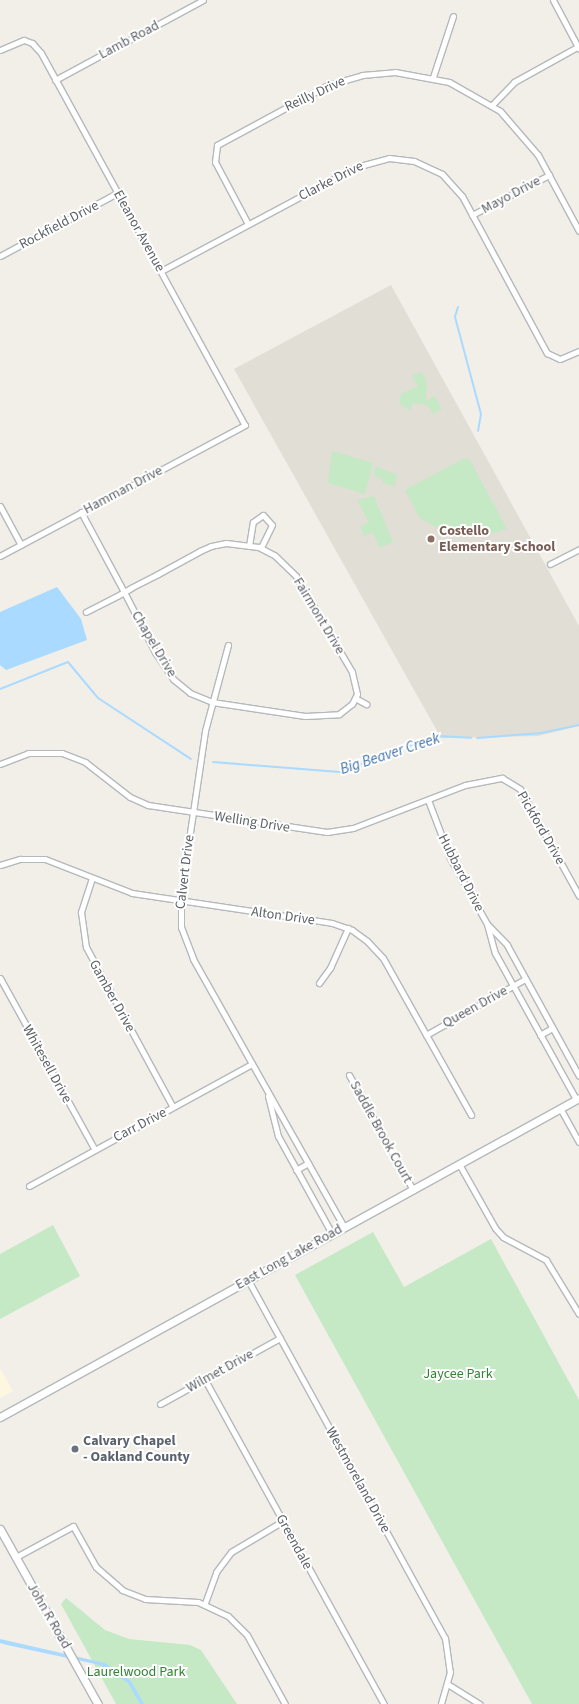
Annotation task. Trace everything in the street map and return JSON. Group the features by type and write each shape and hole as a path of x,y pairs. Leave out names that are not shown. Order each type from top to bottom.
{"main road":[{"name":"East Long Lake Road","path":"0,1417 578,1098"},
{"name":"John R Road","path":"0,1529 98,1704"}],"street":[{"name":"Lamb Road","path":"55,80 203,0"},
{"path":"492,105 514,82 579,47 553,0"},
{"path":"433,77 453,16"},
{"name":"Eleanor Avenue","path":"0,50 16,41 28,40 37,48 245,425"},
{"name":"Reilly Drive","path":"248,224 215,162 214,150 220,142 320,88 347,78 395,72 433,77 462,87 492,105 523,134 549,175 579,231"},
{"name":"Clarke Drive","path":"161,271 356,167 389,158 414,161 442,174 454,185 472,215 545,350 554,358 579,351"},
{"name":"Mayo Drive","path":"472,215 549,175"},
{"name":"Rockfield Drive","path":"0,256 117,193"},
{"name":"Hamman Drive","path":"0,556 245,425"},
{"path":"0,506 21,545"},
{"name":"Chapel Drive","path":"81,512 173,679 190,693 212,702 305,716 328,716 347,709 355,698"},
{"path":"249,546 253,522 263,515 272,524 261,548"},
{"name":"Fairmont Drive","path":"86,612 211,546 226,543 261,548 274,555 296,576 352,672 356,684 355,698"},
{"path":"550,564 579,548"},
{"name":"Calvert Drive","path":"228,645 212,702 193,813 180,901 181,927 188,949 268,1095 344,1227"},
{"path":"355,698 366,704"},
{"name":"Welling Drive","path":"0,764 28,752 66,754 85,762 130,797 148,805 327,832 353,828 483,780 502,778 513,782"},
{"name":"Pickford Drive","path":"513,782 579,896"},
{"name":"Hubbard Drive","path":"428,800 450,858 487,924 503,940 579,1076"},
{"name":"Alton Drive","path":"0,866 20,859 45,859 124,891 348,928 378,952 471,1115"},
{"name":"Gamber Drive","path":"92,878 81,912 86,947 173,1107"},
{"name":"Hubbard Drive","path":"487,924 492,947 540,1035 578,1098"},
{"path":"319,983 330,968 348,928"},
{"name":"Whitesell Drive","path":"0,978 95,1150"},
{"name":"Queen Drive","path":"426,1035 525,979"},
{"path":"540,1035 552,1028"},
{"name":"Carr Drive","path":"29,1186 252,1064"},
{"name":"Saddle Brook Court","path":"349,1075 412,1190"},
{"name":"Calvert Drive","path":"268,1095 275,1130 332,1234"},
{"path":"560,1108 579,1142"},
{"path":"296,1170 308,1164"},
{"path":"459,1164 495,1228 503,1237 546,1260 579,1314"},
{"name":"Westmoreland Drive","path":"248,1280 443,1634 450,1662 449,1684 441,1704"},
{"name":"Wilmet Drive","path":"160,1404 280,1338"},
{"name":"Greendale","path":"205,1380 384,1704"},
{"path":"205,1604 216,1572 231,1552 283,1521"},
{"path":"16,1557 73,1526 96,1567 115,1586 145,1599 205,1604 219,1610 241,1628 285,1704"},
{"path":"449,1684 479,1704"}],"shaded area":[{"name":"Costello Elementary School","path":"391,285 579,626 579,726 538,736 441,738 234,369"},
{"path":"0,1368 13,1391 0,1398"}],"green space":[{"path":"421,372 427,382 426,401 434,396 442,409 432,414 428,405 413,403 410,410 399,403 401,394 418,386 412,376"},
{"path":"332,451 373,463 365,494 328,483"},
{"path":"465,458 470,460 507,529 478,537 447,534 420,518 405,490"},
{"path":"375,466 397,475 395,486 382,483 383,479 374,476"},
{"path":"374,496 393,542 380,548 373,533 364,536 360,527 369,522 357,500"},
{"path":"53,1225 80,1276 0,1319 0,1254"},
{"name":"Jaycee Park","path":"373,1232 404,1287 491,1239 579,1400 579,1704 532,1704 295,1275"},
{"name":"Laurelwood Park","path":"66,1598 105,1630 129,1639 190,1645 201,1650 237,1704 116,1704 61,1604"}],"water":[{"path":"57,587 81,619 87,640 6,670 0,665 0,612"},
{"path":"0,1639 105,1663 131,1681 144,1704 140,1704 128,1683 100,1665 7,1645 0,1643"}],"waterway":[{"path":"458,307 455,317 481,414 478,431"},
{"name":"Big Beaver Creek","path":"0,689 68,662 98,698 191,759"},
{"name":"Big Beaver Creek","path":"477,738 541,733 579,725"},
{"name":"Big Beaver Creek","path":"213,762 340,772 436,736 471,738"}],"place":[{"name":"Costello Elementary School","path":"431,539"},
{"name":"Calvary Chapel - Oakland County","path":"75,1449"}]}
